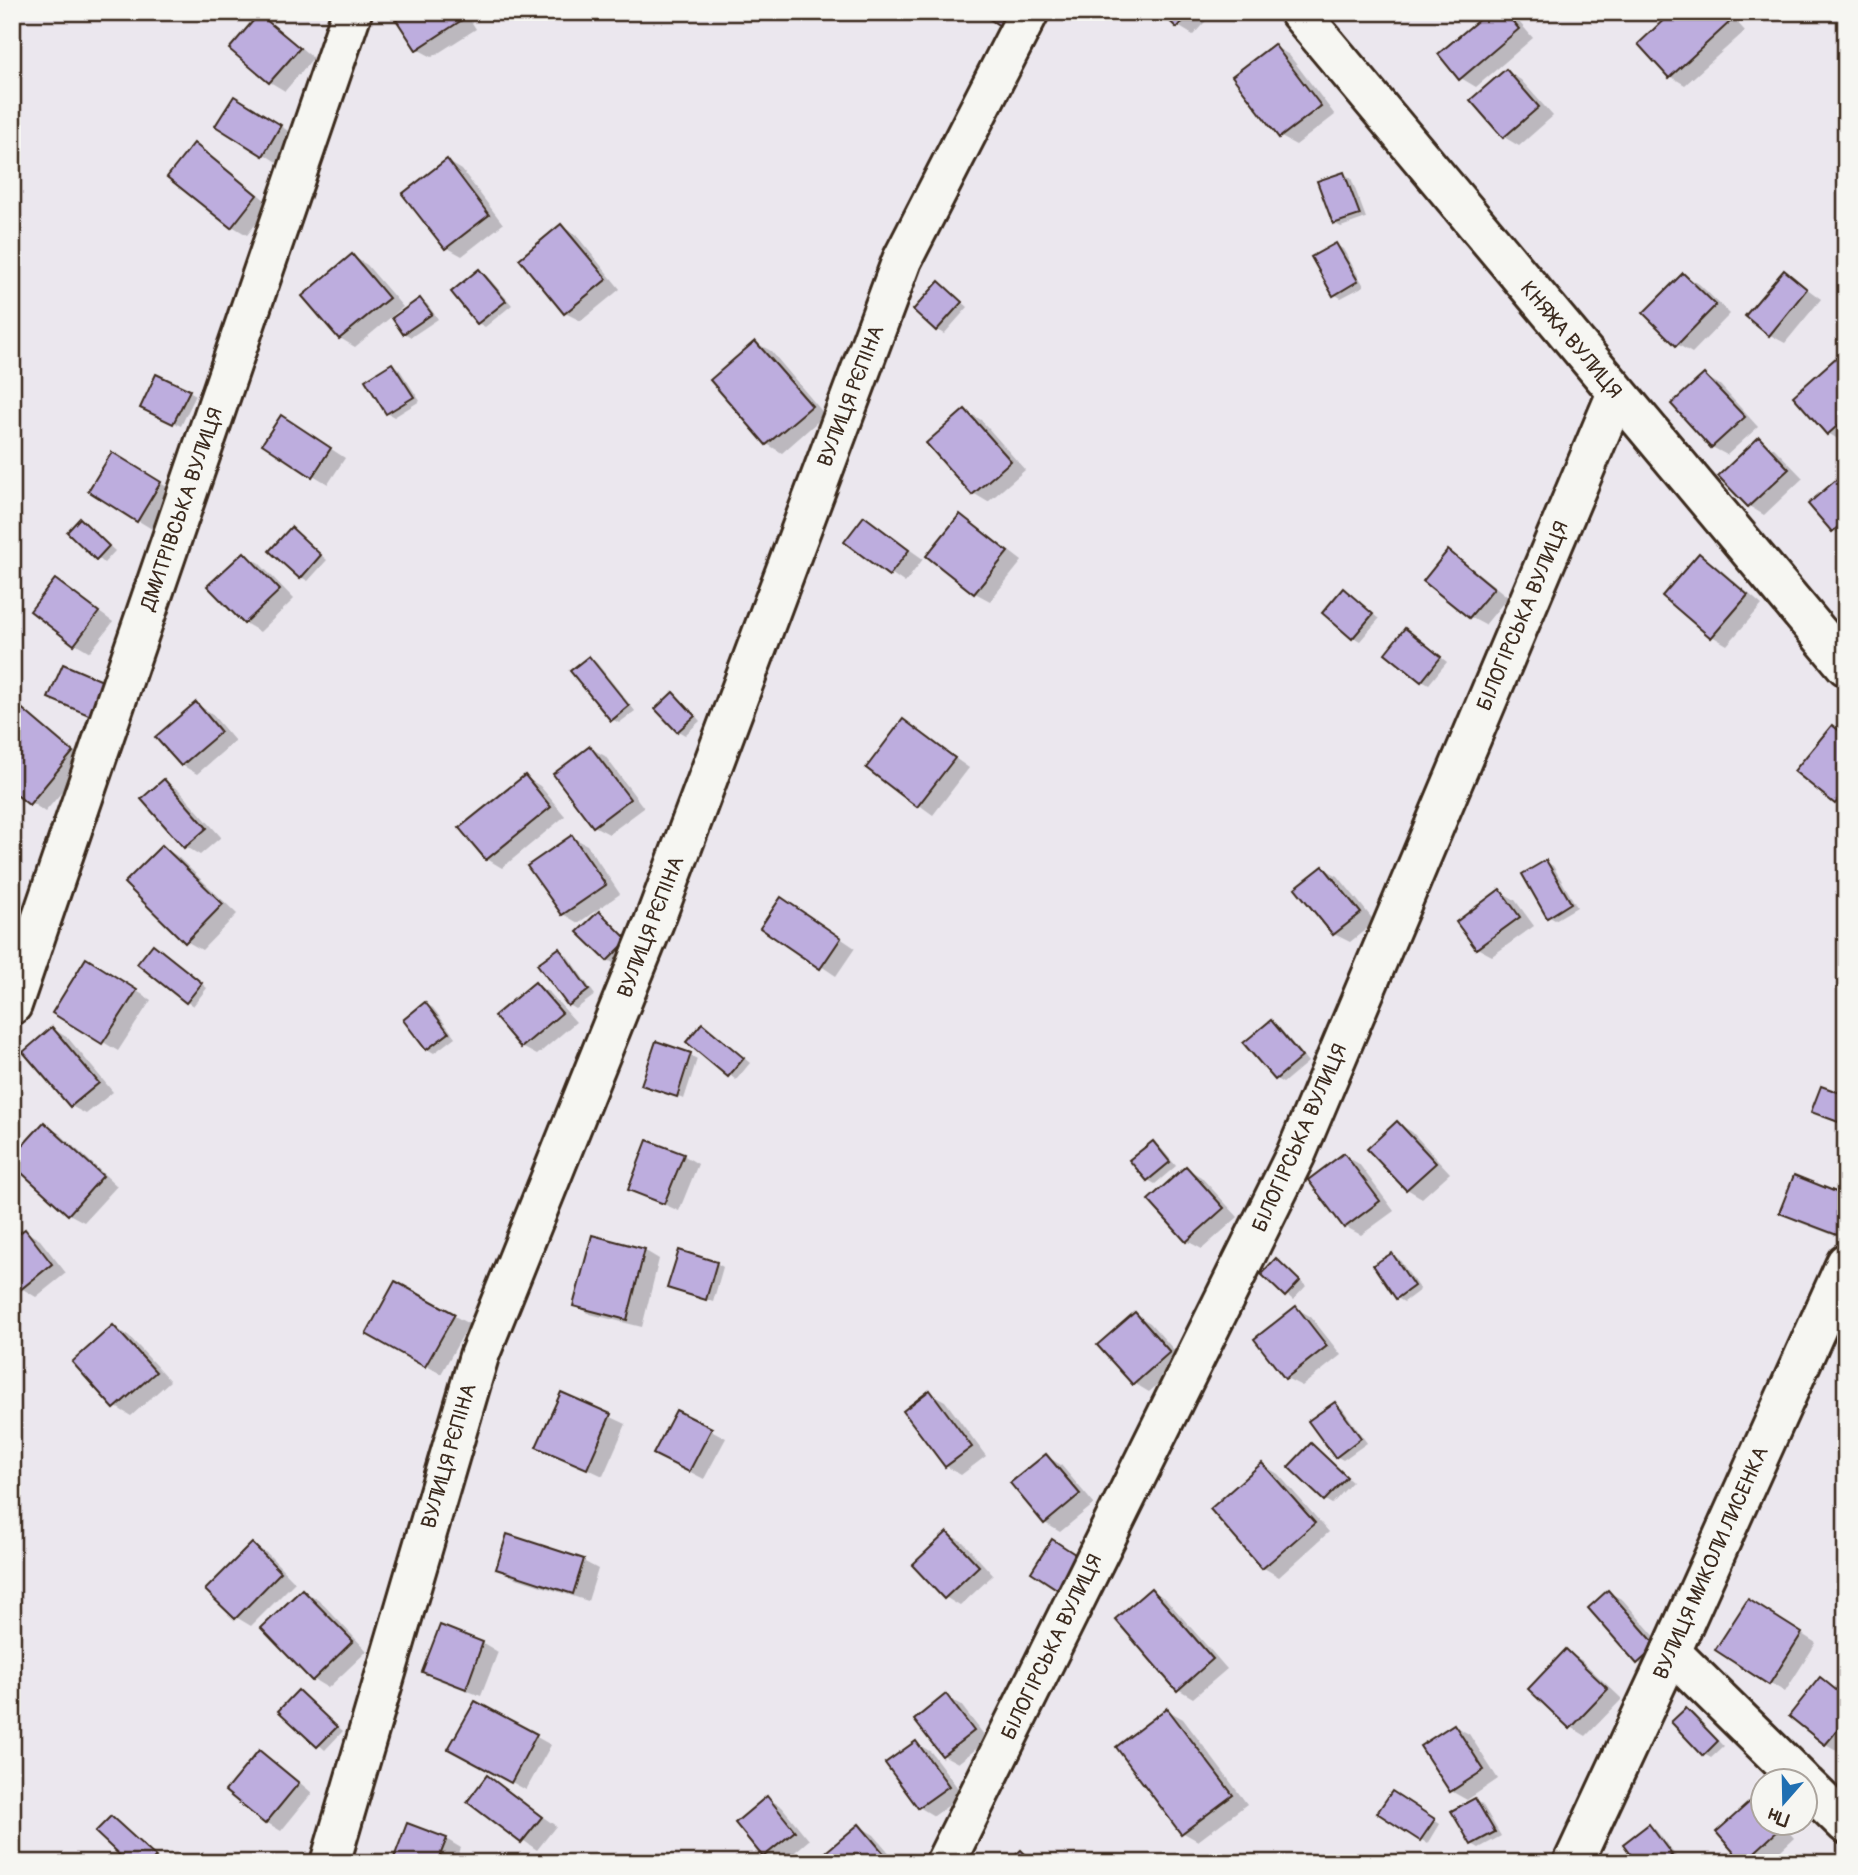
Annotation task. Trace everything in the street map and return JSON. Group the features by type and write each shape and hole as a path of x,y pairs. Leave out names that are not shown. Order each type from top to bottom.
{"street":[{"name":"ДМИТРІВСЬКА ВУЛИЦЯ","path":"12,1005 352,12"},
{"name":"ВУЛИЦЯ РЄПІНА","path":"330,1863 479,1356 654,922 902,260 1029,12"},
{"name":"КНЯЖА ВУЛИЦЯ","path":"1299,12 1616,395 1846,666"},
{"name":"БІЛОГІРСЬКА ВУЛИЦЯ","path":"945,1863 1296,1154 1616,395"},
{"name":"ВУЛИЦЯ МИКОЛИ ЛИСЕНКА","path":"1573,1863 1846,1263"},
{"path":"1671,1652 1787,1766"},
{"path":"1820,1799 1846,1824"}],"building":[{"path":"391,12 457,12 462,20 416,50"},
{"path":"979,12 1008,12 1000,26"},
{"path":"1160,12 1191,12 1177,28"},
{"path":"1488,12 1505,12 1519,29 1459,80 1438,54"},
{"path":"1672,12 1723,12 1731,21 1669,78 1638,44"},
{"path":"259,14 300,48 269,83 229,49"},
{"path":"1274,44 1321,106 1279,138 1232,76"},
{"path":"1506,69 1539,107 1503,138 1470,100"},
{"path":"234,96 281,125 263,156 215,126"},
{"path":"194,143 257,195 231,228 167,177"},
{"path":"447,159 489,215 445,249 402,194"},
{"path":"1344,172 1360,215 1333,224 1317,181"},
{"path":"561,224 607,279 564,314 519,259"},
{"path":"1336,243 1358,281 1333,296 1311,257"},
{"path":"352,254 389,298 339,339 302,296"},
{"path":"479,269 506,301 477,324 451,292"},
{"path":"1784,270 1807,289 1769,336 1745,316"},
{"path":"1683,273 1716,305 1676,346 1643,313"},
{"path":"939,281 962,302 936,331 913,310"},
{"path":"420,298 432,314 403,334 392,318"},
{"path":"755,341 812,406 766,445 710,380"},
{"path":"1838,356 1846,365 1846,418 1827,435 1793,396"},
{"path":"392,363 414,397 386,414 365,380"},
{"path":"156,374 190,390 173,424 140,408"},
{"path":"1704,374 1745,417 1711,448 1671,404"},
{"path":"965,409 1011,461 972,495 926,443"},
{"path":"281,415 331,448 312,477 262,444"},
{"path":"1759,437 1789,469 1748,507 1718,476"},
{"path":"112,452 161,482 137,522 88,491"},
{"path":"1844,473 1846,520 1832,532 1808,504"},
{"path":"960,514 1008,552 974,594 926,556"},
{"path":"864,516 909,550 889,576 844,542"},
{"path":"80,518 109,546 96,560 67,532"},
{"path":"291,527 321,555 300,579 269,551"},
{"path":"1448,550 1494,588 1469,618 1423,581"},
{"path":"244,552 280,590 244,624 207,586"},
{"path":"1699,553 1748,595 1711,638 1662,596"},
{"path":"55,579 99,612 74,645 30,611"},
{"path":"1343,588 1373,614 1352,639 1322,613"},
{"path":"1405,628 1441,657 1421,682 1385,653"},
{"path":"589,656 629,706 611,721 570,671"},
{"path":"63,664 105,682 91,716 48,698"},
{"path":"673,692 695,716 677,732 655,709"},
{"path":"12,700 73,752 29,805 12,791"},
{"path":"196,702 221,732 181,766 155,737"},
{"path":"903,719 955,758 917,807 866,768"},
{"path":"1832,725 1846,736 1846,790 1835,804 1794,771"},
{"path":"590,746 630,799 593,827 553,774"},
{"path":"525,775 551,807 486,860 459,828"},
{"path":"164,779 207,828 184,848 141,799"},
{"path":"572,835 606,885 562,915 527,866"},
{"path":"162,845 223,904 185,943 124,883"},
{"path":"1546,860 1571,903 1547,918 1522,874"},
{"path":"1323,866 1361,913 1333,935 1295,888"},
{"path":"1500,889 1520,917 1476,949 1456,922"},
{"path":"781,897 841,938 820,969 760,928"},
{"path":"599,911 628,940 607,961 577,932"},
{"path":"153,944 202,983 186,1003 137,964"},
{"path":"559,948 589,990 568,1006 537,964"},
{"path":"86,958 137,990 102,1044 52,1013"},
{"path":"535,982 562,1013 521,1048 494,1016"},
{"path":"425,1002 449,1033 426,1050 403,1020"},
{"path":"1271,1020 1302,1057 1275,1080 1243,1043"},
{"path":"702,1023 744,1058 728,1077 686,1042"},
{"path":"52,1027 99,1083 70,1107 23,1052"},
{"path":"656,1041 691,1053 677,1097 641,1085"},
{"path":"1821,1086 1846,1095 1844,1124 1811,1112"},
{"path":"1397,1121 1436,1163 1406,1190 1367,1149"},
{"path":"44,1122 103,1176 68,1215 12,1164 12,1157"},
{"path":"647,1140 684,1154 664,1204 628,1190"},
{"path":"1153,1141 1170,1162 1147,1181 1129,1160"},
{"path":"1344,1153 1380,1201 1344,1228 1308,1180"},
{"path":"1186,1166 1224,1208 1186,1242 1148,1200"},
{"path":"1794,1175 1846,1196 1846,1214 1837,1235 1779,1213"},
{"path":"25,1229 52,1264 20,1290 12,1280 12,1239"},
{"path":"592,1235 645,1249 627,1320 573,1306"},
{"path":"679,1250 717,1262 706,1300 667,1288"},
{"path":"1392,1253 1414,1286 1396,1299 1373,1265"},
{"path":"1276,1258 1300,1281 1285,1297 1261,1274"},
{"path":"395,1281 455,1314 425,1367 366,1334"},
{"path":"1296,1306 1327,1346 1285,1379 1254,1339"},
{"path":"1135,1312 1170,1352 1133,1385 1097,1345"},
{"path":"113,1325 156,1372 114,1409 72,1362"},
{"path":"930,1390 972,1447 945,1467 903,1411"},
{"path":"561,1392 611,1414 587,1469 536,1447"},
{"path":"1335,1402 1361,1438 1335,1458 1308,1421"},
{"path":"676,1410 712,1428 689,1472 653,1454"},
{"path":"1311,1443 1347,1477 1324,1501 1288,1467"},
{"path":"1046,1454 1080,1494 1044,1524 1010,1483"},
{"path":"1262,1463 1315,1523 1262,1569 1210,1509"},
{"path":"947,1532 979,1566 944,1599 912,1565"},
{"path":"507,1534 584,1559 573,1594 496,1569"},
{"path":"1052,1539 1081,1558 1060,1591 1031,1572"},
{"path":"252,1543 281,1572 235,1619 205,1590"},
{"path":"1151,1588 1213,1659 1177,1691 1115,1619"},
{"path":"302,1589 353,1641 312,1681 261,1628"},
{"path":"1608,1590 1657,1646 1637,1664 1588,1608"},
{"path":"1748,1599 1802,1633 1769,1685 1715,1650"},
{"path":"440,1625 483,1642 466,1689 422,1672"},
{"path":"1566,1649 1608,1689 1570,1729 1528,1689"},
{"path":"1820,1677 1846,1698 1846,1720 1825,1745 1789,1716"},
{"path":"298,1690 337,1727 317,1747 278,1711"},
{"path":"946,1694 974,1731 942,1756 914,1720"},
{"path":"475,1701 537,1734 511,1783 448,1749"},
{"path":"1167,1708 1233,1795 1181,1834 1116,1747"},
{"path":"1686,1708 1718,1741 1703,1756 1671,1722"},
{"path":"1454,1724 1484,1770 1450,1792 1420,1746"},
{"path":"916,1741 949,1786 918,1808 885,1763"},
{"path":"259,1750 299,1783 265,1824 225,1791"},
{"path":"487,1775 542,1817 521,1843 467,1802"},
{"path":"1392,1791 1435,1819 1420,1841 1377,1813"},
{"path":"767,1796 795,1831 763,1857 735,1823"},
{"path":"1475,1798 1495,1832 1471,1845 1451,1811"},
{"path":"1750,1802 1750,1836 1772,1836 1743,1863 1716,1832"},
{"path":"111,1816 156,1857 151,1863 128,1863 95,1832"},
{"path":"407,1823 447,1838 437,1863 392,1863"},
{"path":"859,1824 892,1863 827,1863 821,1856"},
{"path":"1649,1824 1672,1855 1661,1863 1637,1863 1623,1844"},
{"path":"1021,1850 1034,1863 1007,1863"}]}
